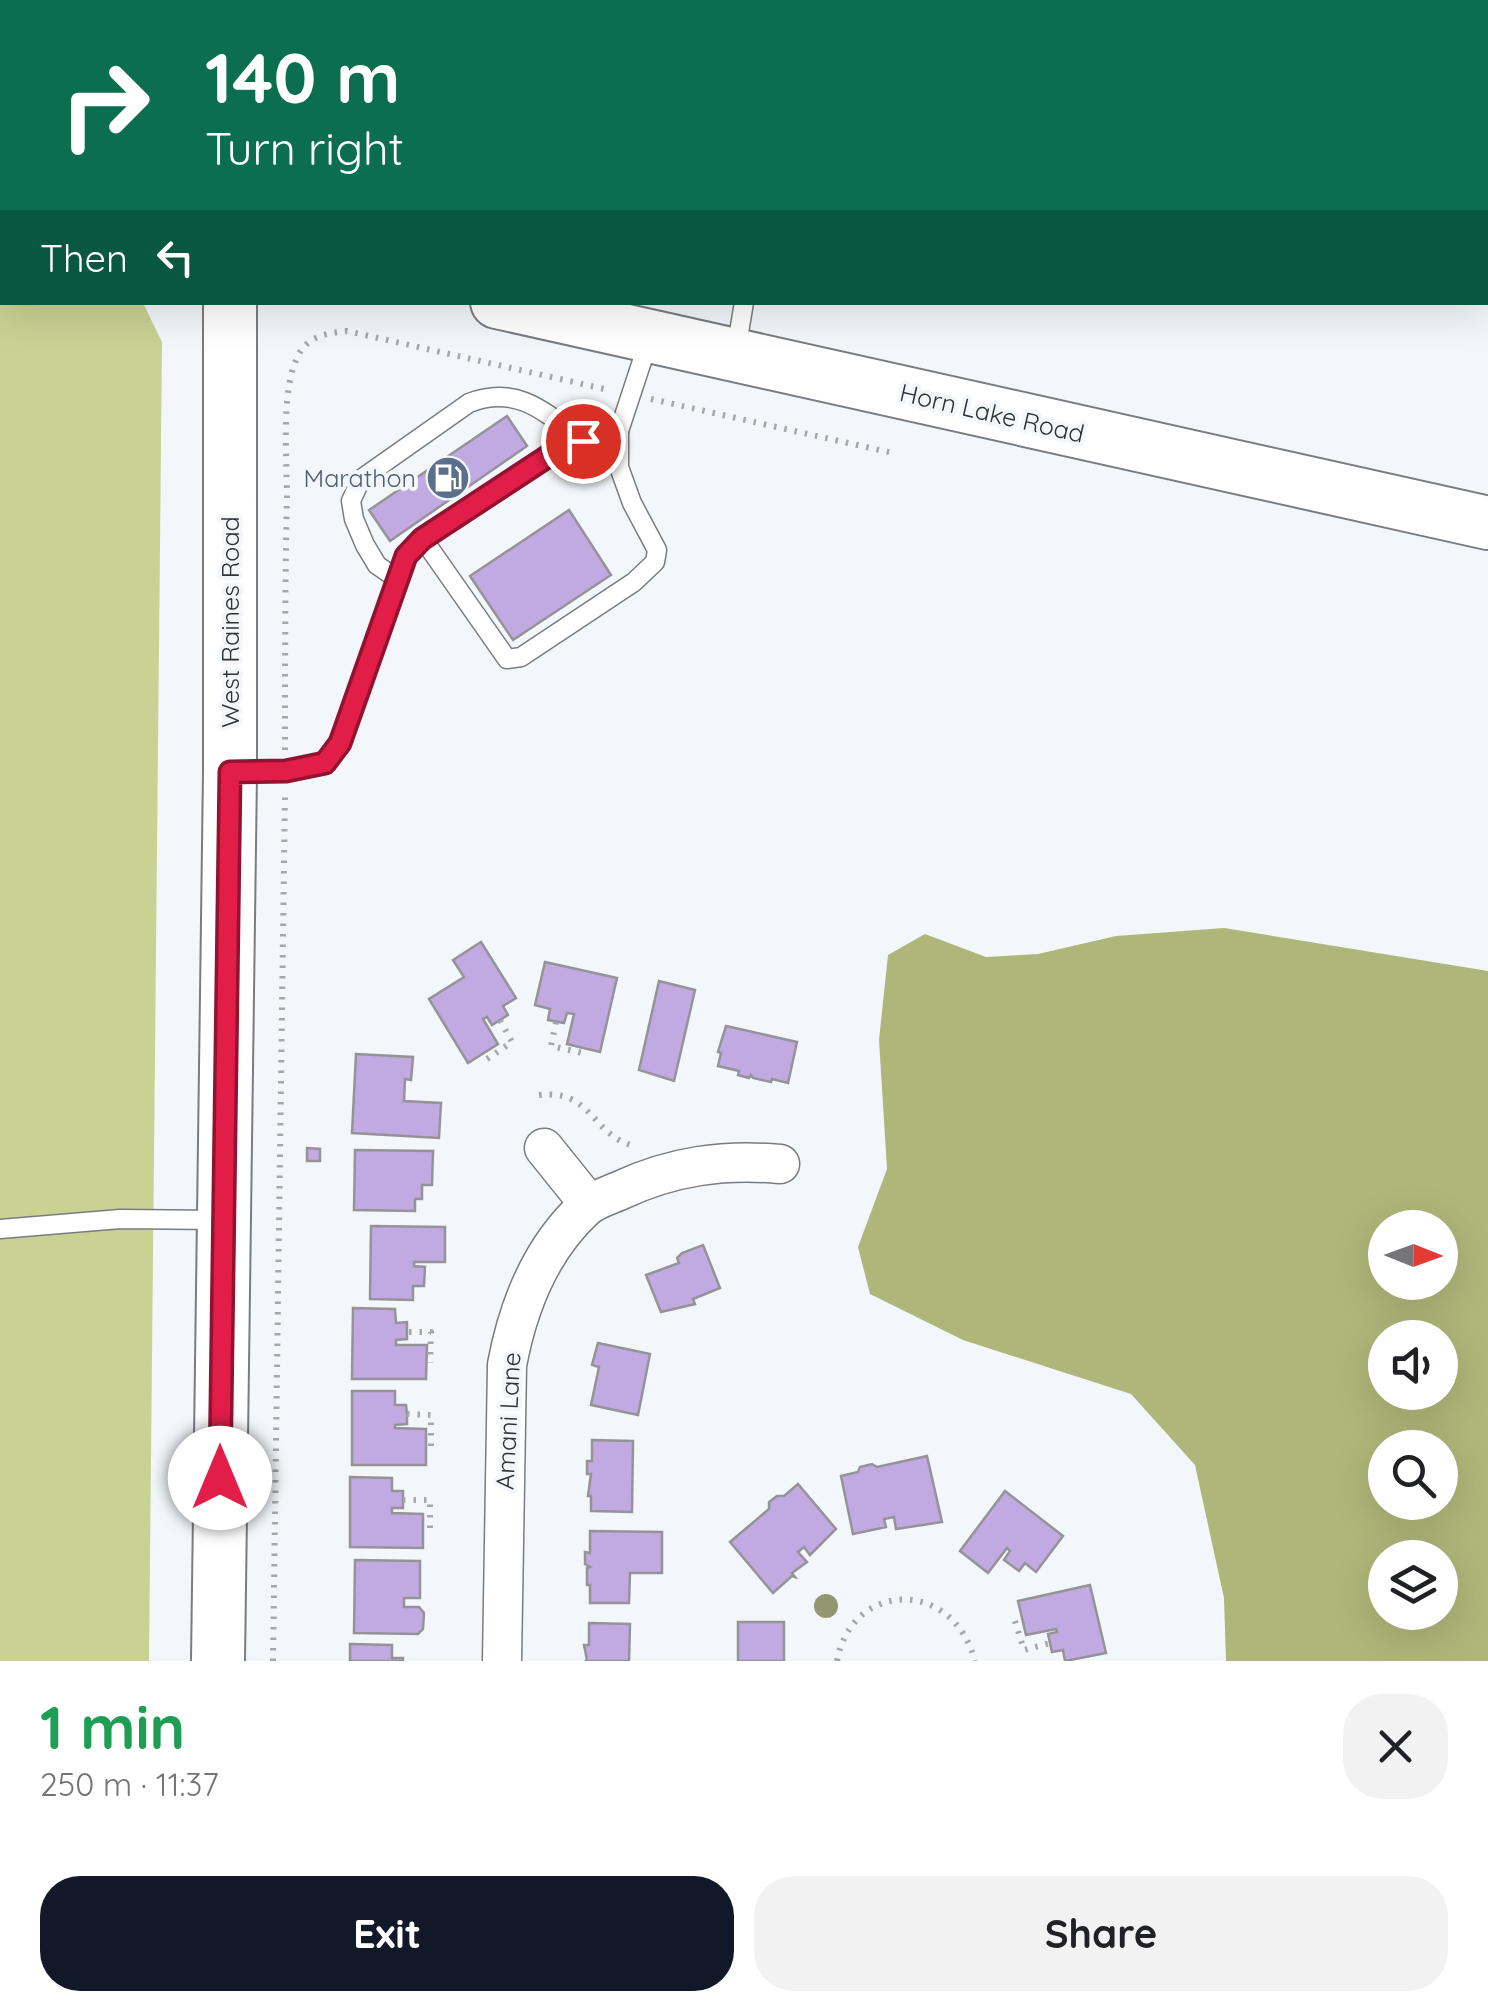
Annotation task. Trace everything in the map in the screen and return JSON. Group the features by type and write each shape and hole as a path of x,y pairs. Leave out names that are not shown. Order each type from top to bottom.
{"main road":[{"name":"West Raines Road","path":"218,1661 230,772 230,305"},
{"name":"Horn Lake Road","path":"510,305 1488,523"}],"street":[{"path":"544,1148 589,1204 648,1178 700,1164 780,1164"},
{"name":"Amani Lane","path":"502,1661 507,1365 514,1331 536,1273 562,1232 589,1204"}],"lane":[{"path":"735,356 744,305"},
{"path":"422,539 507,659 521,657 634,582 656,562 657,550 632,503 619,467 619,431 650,337"},
{"path":"398,578 377,565 354,520 351,501 361,480 469,403 488,396 529,401 583,441"},
{"path":"230,772 286,771 325,763 340,743 406,556 422,539 553,453 619,431"},
{"path":"0,1229 120,1218 223,1220"}],"path":[{"path":"273,1661 288,432 291,374 302,350 328,332 347,331 893,453"},
{"path":"486,1060 512,1042 500,1020"},
{"path":"556,1022 550,1046 582,1052"},
{"path":"539,1094 572,1098 588,1108 615,1138 637,1146 648,1145"},
{"path":"409,1332 431,1332 430,1363"},
{"path":"407,1414 430,1415 430,1447"},
{"path":"403,1500 430,1500 430,1532"},
{"path":"836,1661 841,1644 857,1620 876,1606 900,1600 924,1601 956,1621 968,1638 974,1661"},
{"path":"1015,1622 1024,1650 1050,1643"}],"green space":[{"path":"0,305 144,305 162,342 149,1661 0,1661"},
{"path":"1224,928 1488,971 1488,1661 1226,1661 1224,1598 1195,1465 1131,1394 963,1340 870,1294 858,1247 887,1169 879,1040 888,955 925,934 986,957 1038,954 1116,936"}],"building":[{"name":"Marathon","path":"507,416 527,446 390,541 369,510"},
{"path":"569,510 611,575 513,640 470,576"},
{"path":"481,942 516,998 503,1006 508,1015 492,1025 487,1017 483,1019 498,1044 468,1063 429,999 464,977 453,960"},
{"path":"545,962 617,978 600,1052 567,1044 574,1014 567,1013 564,1023 548,1020 550,1009 535,1005"},
{"path":"659,981 695,990 674,1081 639,1070"},
{"path":"726,1026 797,1042 788,1083 751,1075 749,1078 718,1066"},
{"path":"356,1054 413,1057 411,1080 405,1079 404,1101 441,1103 439,1138 352,1133"},
{"path":"307,1148 320,1149 320,1161 307,1161"},
{"path":"355,1150 433,1151 432,1185 422,1185 422,1199 415,1199 415,1211 354,1210"},
{"path":"371,1226 445,1227 445,1262 414,1262 414,1266 425,1267 424,1286 413,1286 413,1300 370,1299"},
{"path":"703,1245 720,1288 693,1299 695,1304 661,1312 646,1275 679,1263 677,1258 682,1253"},
{"path":"353,1308 395,1309 396,1323 407,1322 407,1339 396,1340 396,1345 427,1345 426,1379 352,1379"},
{"path":"598,1343 650,1354 638,1415 591,1405 599,1367 592,1365"},
{"path":"352,1391 395,1391 395,1405 406,1405 407,1424 395,1428 426,1429 426,1465 352,1465"},
{"path":"592,1440 633,1441 632,1512 591,1511 587,1461 592,1461"},
{"path":"927,1456 942,1522 896,1529 894,1517 884,1519 886,1527 853,1534 841,1476 872,1464 877,1467"},
{"path":"350,1477 392,1478 392,1491 403,1491 403,1508 392,1508 392,1513 423,1514 423,1548 350,1547"},
{"path":"798,1484 836,1529 810,1555 804,1547 798,1552 807,1562 773,1593 730,1542 769,1509 769,1502"},
{"path":"1005,1491 1063,1536 1036,1572 1025,1563 1019,1571 1004,1560 1010,1551 1007,1548 988,1573 960,1551"},
{"path":"590,1531 662,1532 662,1573 630,1573 629,1603 590,1603 590,1567 585,1564 585,1552 590,1553"},
{"path":"355,1560 420,1561 420,1598 404,1598 404,1607 419,1607 424,1613 423,1629 418,1634 354,1633"},
{"path":"1090,1585 1106,1653 1065,1661 1063,1650 1052,1652 1048,1634 1057,1632 1056,1629 1026,1635 1018,1601"},
{"path":"738,1622 784,1622 784,1661 738,1661"},
{"path":"589,1623 630,1624 629,1661 585,1661"},
{"path":"350,1644 392,1645 392,1658 403,1661 350,1661"}],"place":[{"name":"Marathon","path":"448,478"}],"route":[{"path":"220,1478 230,772 286,771 325,763 340,743 406,556 422,539 553,453 583,441"}]}
